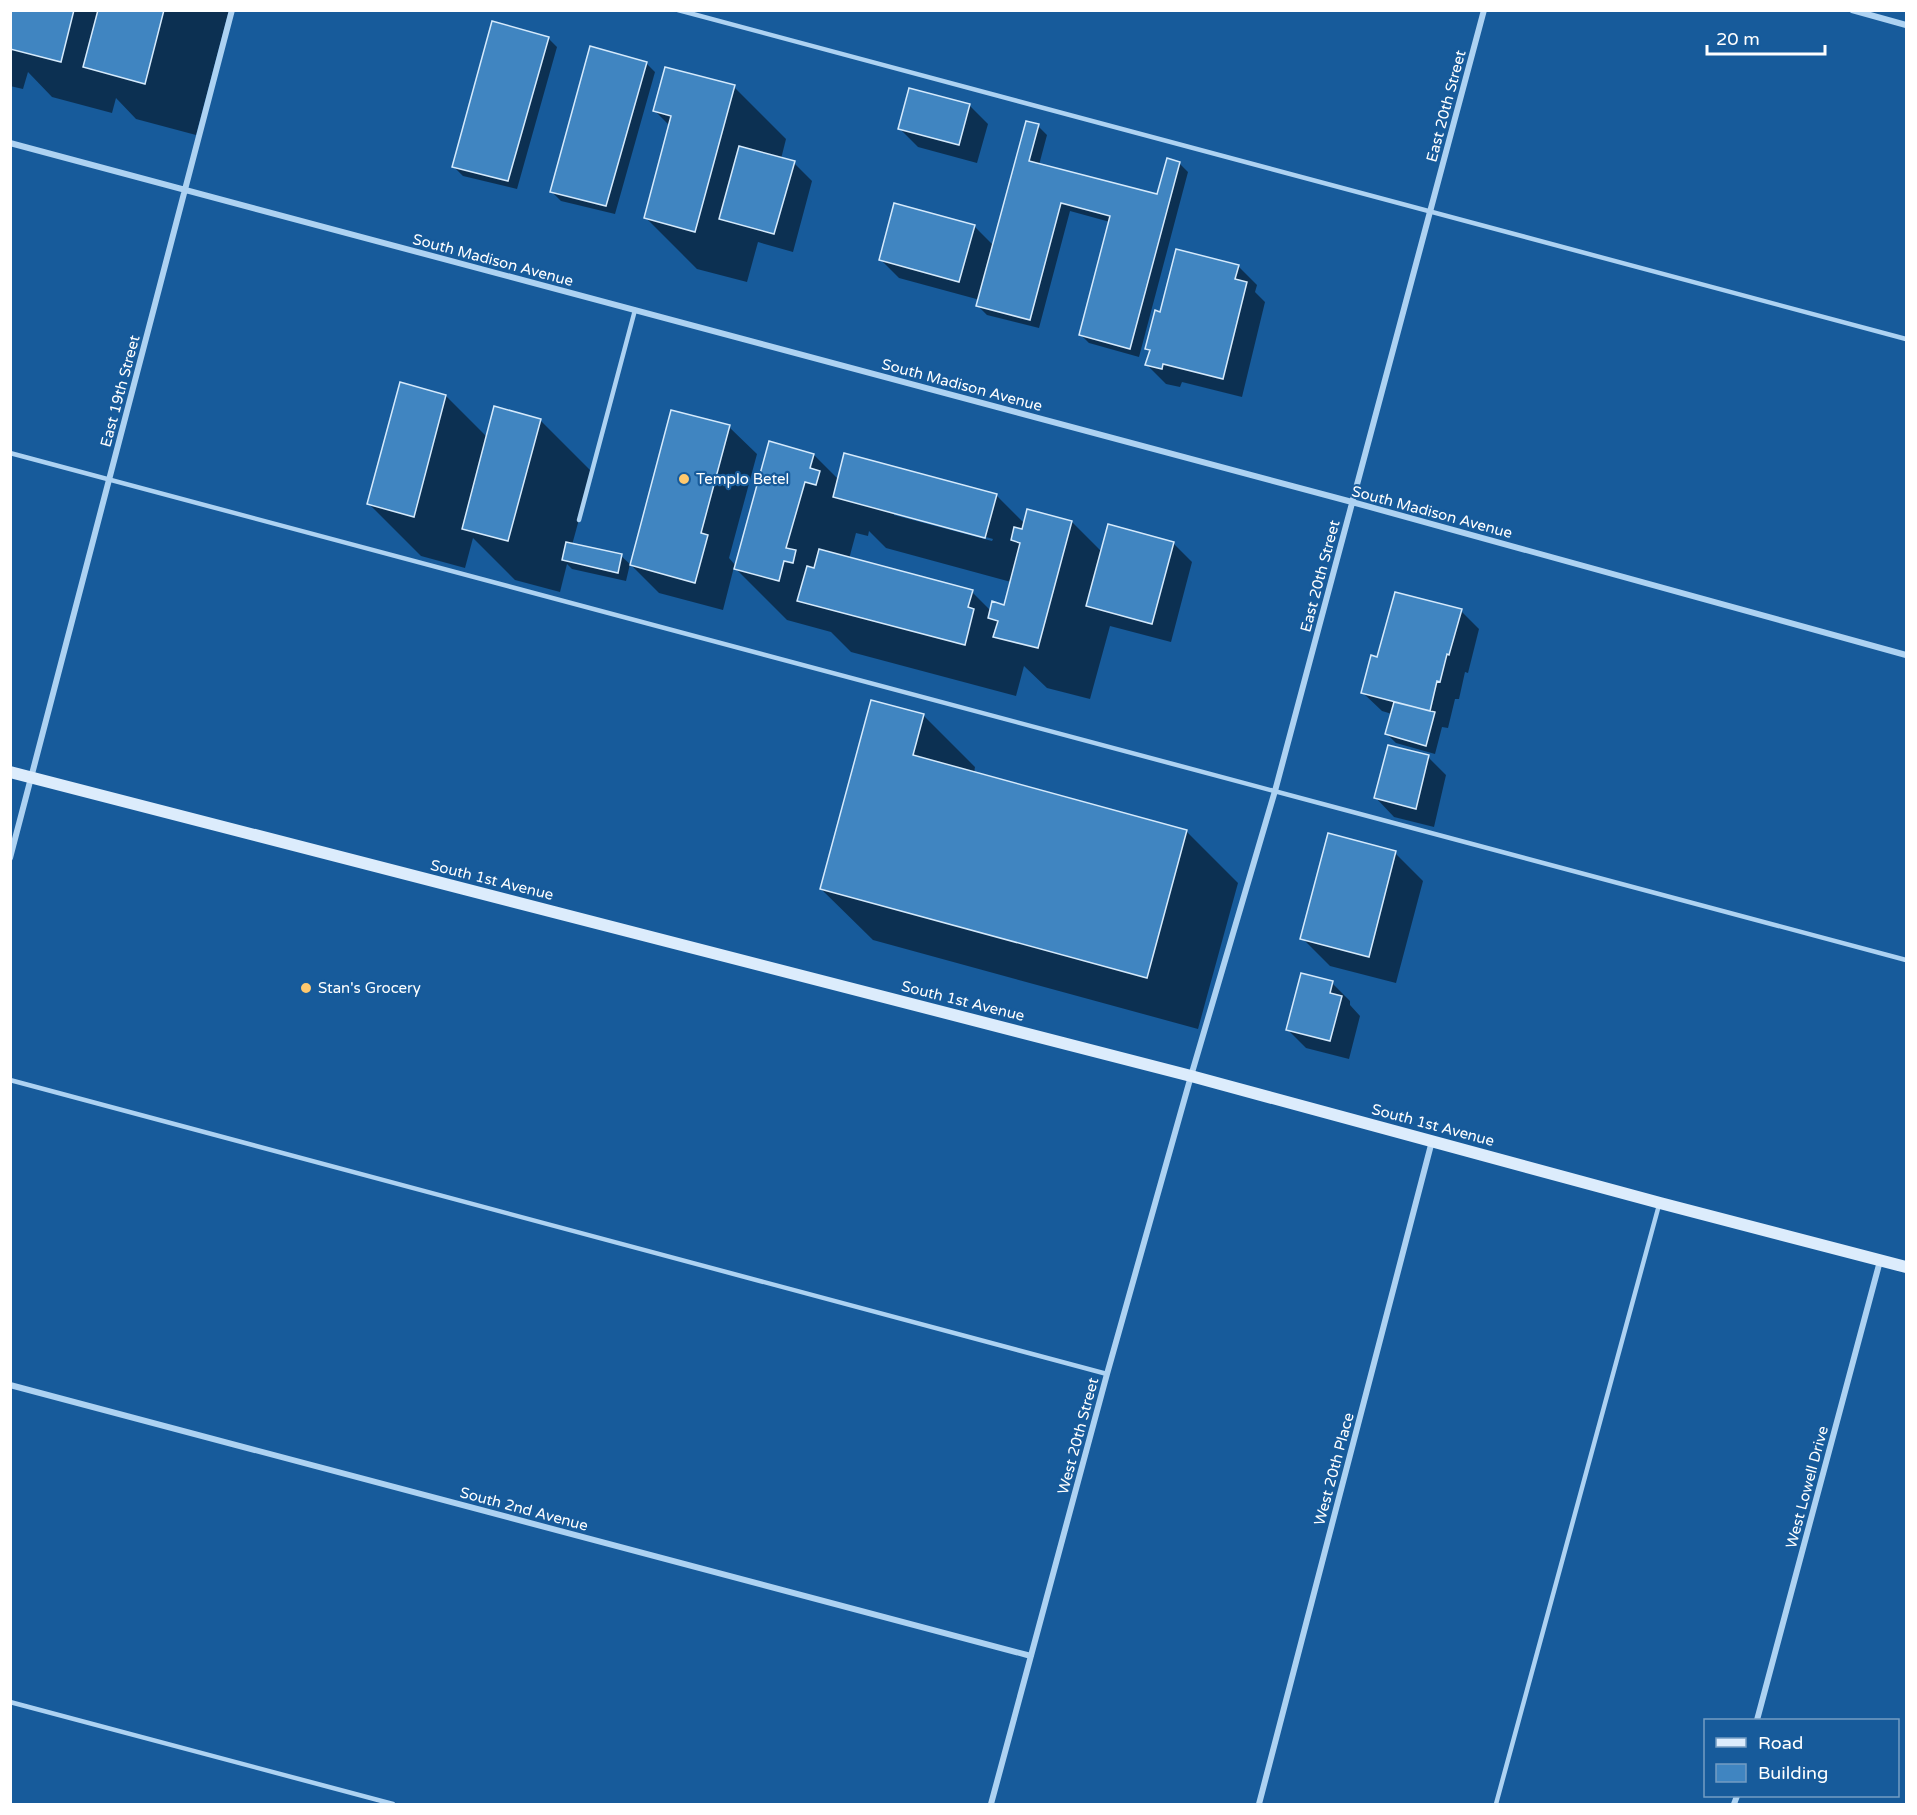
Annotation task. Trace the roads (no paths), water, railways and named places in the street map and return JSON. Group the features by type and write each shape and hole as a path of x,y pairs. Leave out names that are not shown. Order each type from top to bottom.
{"street":[{"name":"East 19th Street","path":"10,858 231,10"},
{"name":"East 20th Street","path":"1191,1076 1275,791 1484,10"},
{"path":"1852,10 1906,25"},
{"name":"South Madison Avenue","path":"10,143 1352,502 1906,655"},
{"name":"South 1st Avenue","path":"10,772 1191,1076 1906,1267"},
{"name":"West 20th Street","path":"991,1804 1107,1374 1191,1076"},
{"name":"West 20th Place","path":"1259,1804 1432,1140"},
{"name":"West Lowell Drive","path":"1757,1719 1880,1260"},
{"name":"South 2nd Avenue","path":"10,1385 1030,1656"}],"lane":[{"path":"678,10 1906,339"},
{"path":"579,520 635,310"},
{"path":"10,453 1906,960"},
{"path":"10,1080 1107,1374"},
{"path":"1496,1804 1660,1203"},
{"path":"10,1702 393,1804"}],"place":[{"name":"Templo Betel","path":"684,479"},
{"name":"Stan's Grocery","path":"306,988"}]}
